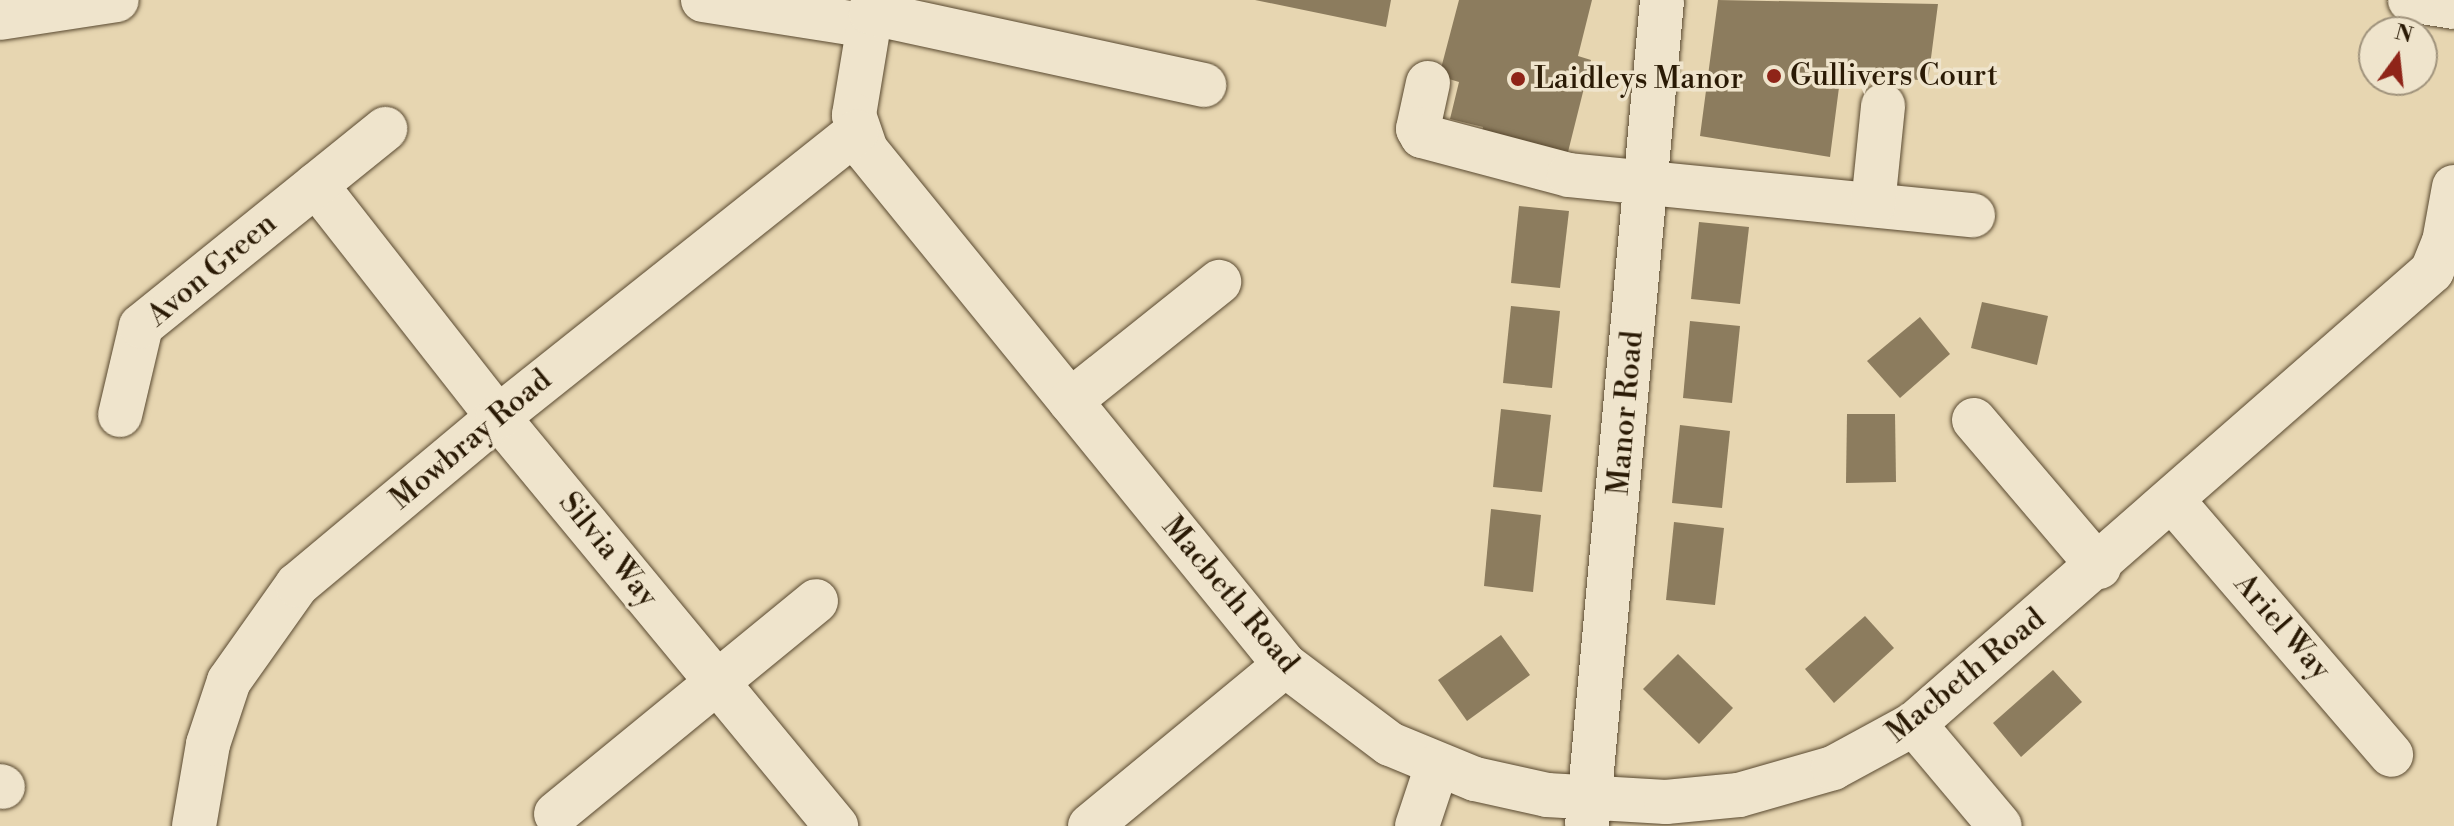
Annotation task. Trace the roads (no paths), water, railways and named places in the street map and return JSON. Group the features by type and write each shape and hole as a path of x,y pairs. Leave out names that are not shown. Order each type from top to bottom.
{"street":[{"path":"0,18 117,0"},
{"path":"703,0 871,13 1204,85"},
{"name":"Manor Road","path":"1589,813 1662,0"},
{"path":"2410,0 2454,7"},
{"path":"856,132 855,101 871,13"},
{"path":"1428,83 1418,129 1430,140 1569,175 1973,215"},
{"path":"1873,205 1883,106"},
{"name":"Avon Green","path":"120,415 141,326 385,129"},
{"name":"Macbeth Road","path":"856,132 1285,665 1354,720 1437,766 1589,813 1666,802 1741,811 1833,768 1914,724 2099,567 2172,500 2443,281 2444,242 2454,187"},
{"name":"Mowbray Road","path":"194,826 208,744 229,681 258,633 297,585 498,417 856,132"},
{"path":"316,185 498,417"},
{"path":"1070,401 1219,282"},
{"name":"Silvia Way","path":"498,417 836,826"},
{"path":"1974,420 2099,567"},
{"name":"Ariel Way","path":"2172,500 2391,755"},
{"path":"556,814 816,601"},
{"path":"1090,826 1285,665"},
{"path":"1914,724 2000,826"},
{"path":"1417,826 1437,766"}],"place":[{"name":"Gullivers Court","path":"1774,76"},
{"name":"Laidleys Manor","path":"1518,79"}]}
